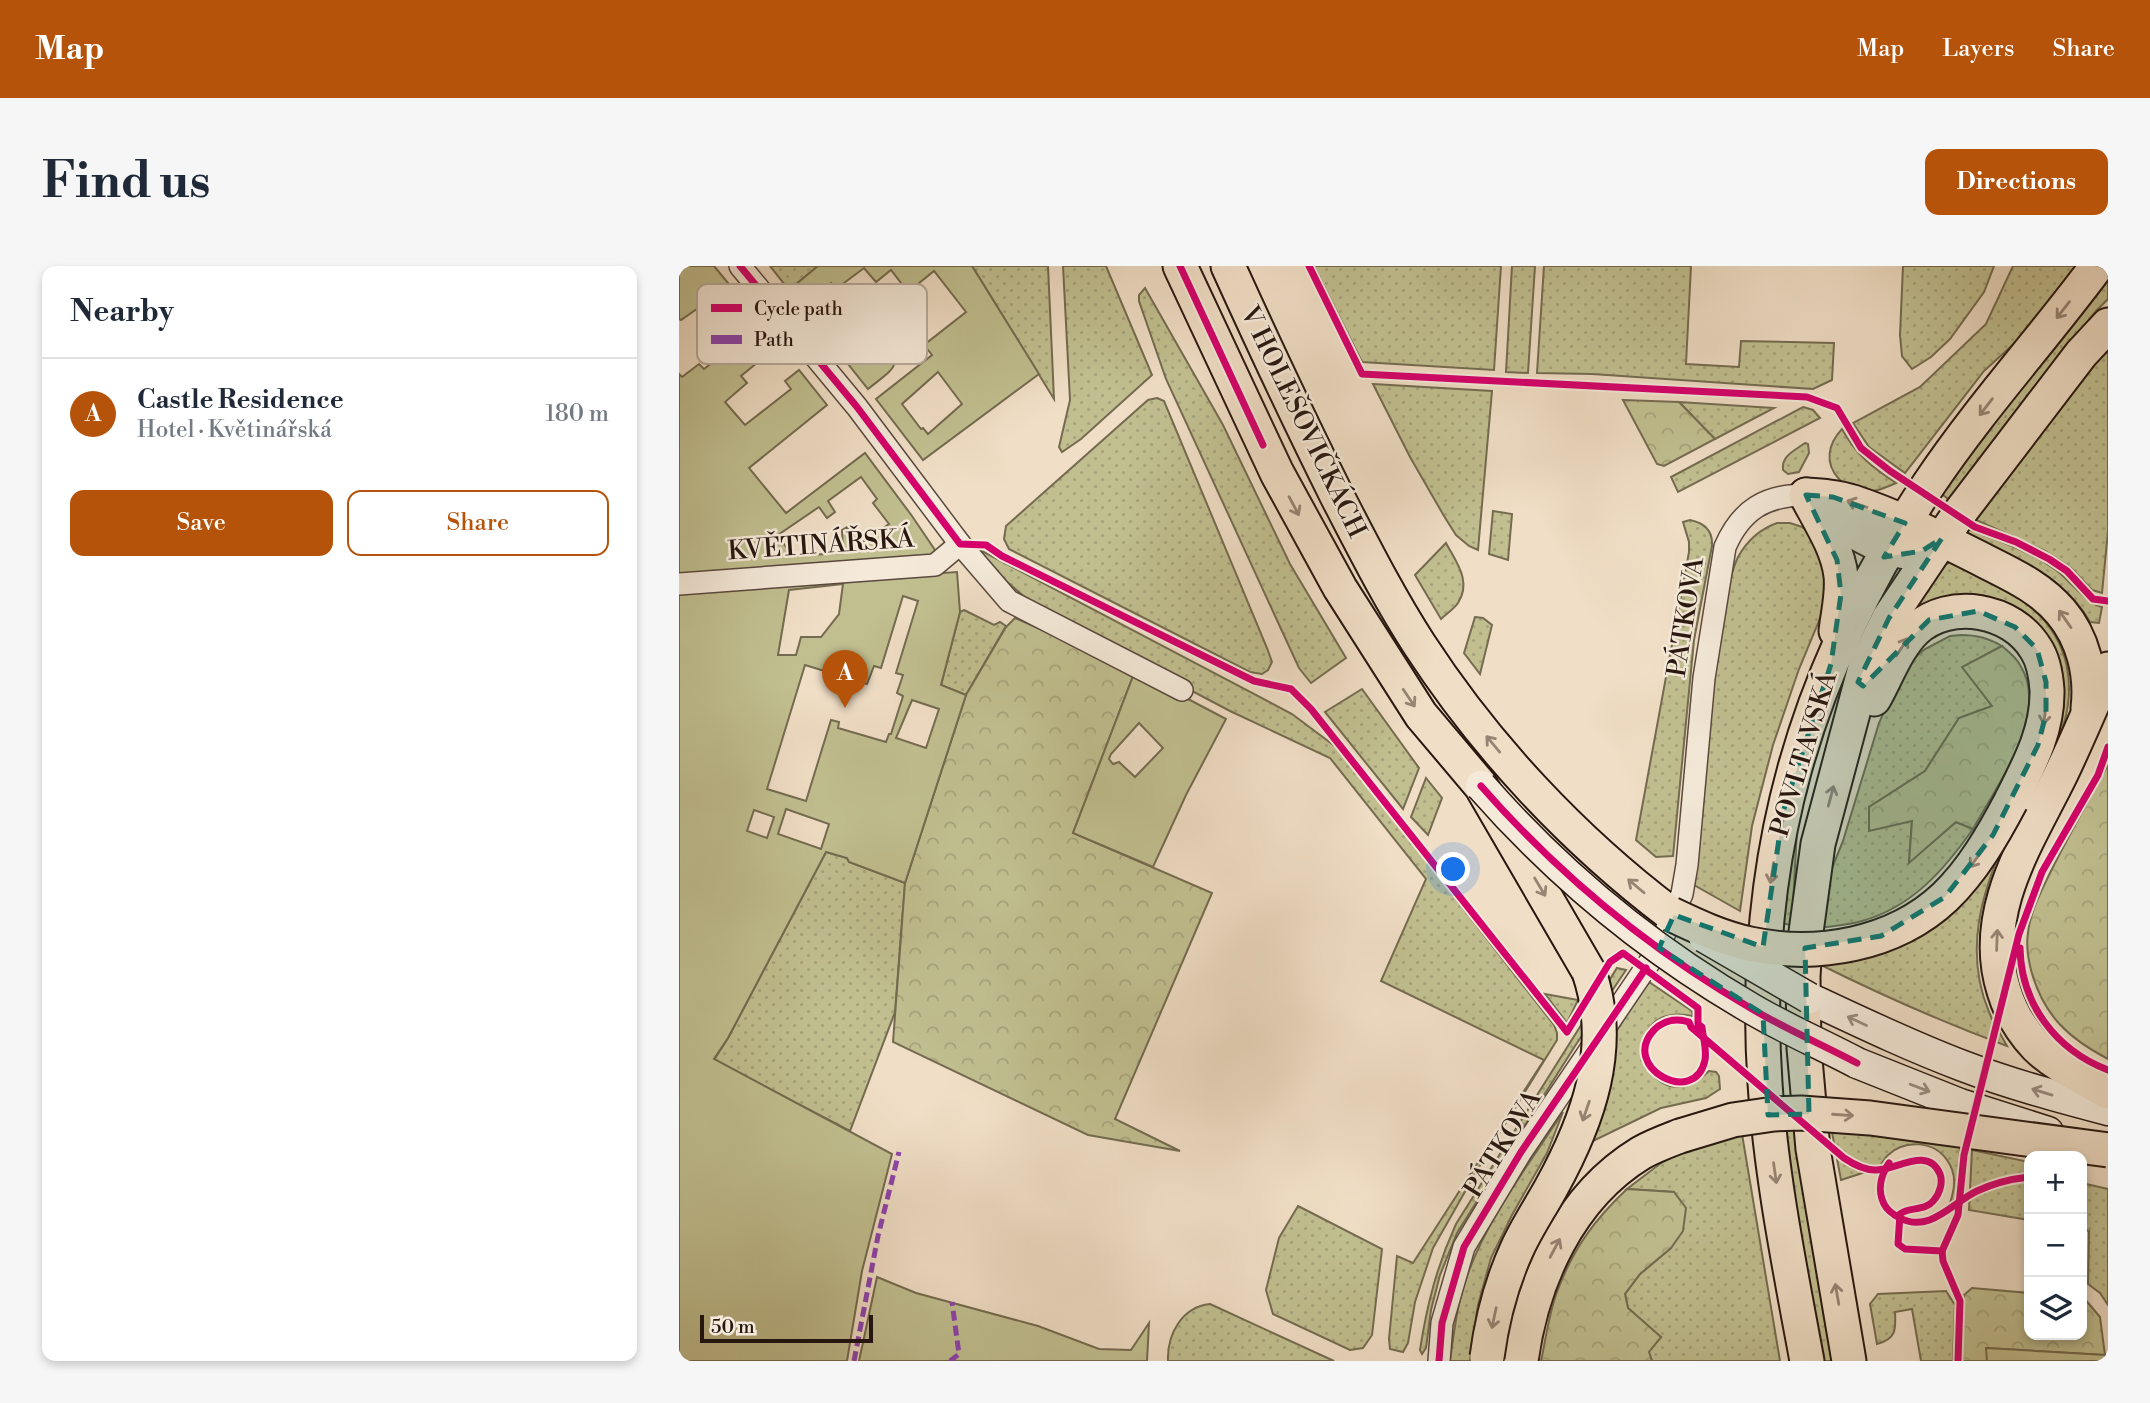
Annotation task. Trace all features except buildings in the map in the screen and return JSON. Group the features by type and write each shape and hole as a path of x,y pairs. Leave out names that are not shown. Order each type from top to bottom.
{"main road":[{"name":"V HOLEŠOVIČKÁCH","path":"1179,266 1306,529 1372,640 1421,715 1481,786 1589,972 1595,990 1599,1052 1593,1092 1576,1140 1518,1246 1508,1271 1493,1318 1487,1359"},
{"name":"V HOLEŠOVIČKÁCH","path":"1228,266 1281,382 1379,578 1439,672 1472,718 1513,767 1602,856 1671,914 1723,936 1774,947 1799,949 1837,946 1874,938 1907,924 1945,897 1993,835 2025,808"},
{"name":"POVLTAVSKÁ","path":"1803,1351 1780,1207 1766,1098 1763,1040 1763,948 1771,877 1783,812 1807,726 1831,664 1869,584 1957,444 2097,266"},
{"name":"POVLTAVSKÁ","path":"1849,1361 1813,1149 1806,1082 1803,976 1809,903 1818,844 1866,664 1888,618 1942,538 2026,423 2108,324"},
{"path":"1806,495 1838,523 1897,536 1910,552 1922,551 1942,538 2042,593 2060,610 2077,638 2085,660 2089,693 2085,720"},
{"path":"1806,495 1828,537 1841,574 1841,594 1831,664"},
{"path":"1844,749 1901,649 1915,631 1929,620 1948,613 1969,611 1989,614 2015,627 2031,642 2041,659 2046,682 2046,714 2015,866 2000,911 1996,948 2000,980 2010,1007 2036,1046 2063,1067 2108,1092"},
{"path":"2025,808 2085,720 2108,669"},
{"path":"1481,786 1514,824 1593,898 1692,971 1755,1011 1857,1063 1904,1082 1994,1115 2108,1150"},
{"path":"1671,914 1723,949 1809,998 1854,1020 1965,1067 2108,1110"},
{"path":"1522,1360 1535,1294 1567,1227 1594,1192 1625,1163 1643,1151 1680,1136 1733,1119 1801,1113 1870,1118 2108,1150"}],"street":[{"path":"740,266 755,284"},
{"path":"821,364 960,544 1009,601 1182,690"},
{"name":"PÁTKOVA","path":"1439,1361 1442,1324 1464,1247 1521,1152 1657,951 1682,894 1704,678 1725,547 1740,520 1751,510 1777,498 1806,495"},
{"name":"KVĚTINÁŘSKÁ","path":"679,584 935,565 960,544"}],"highlighted area":[{"path":"1806,495 1833,497 1905,523 1884,557 1922,551 1942,538 1889,618 1858,682 1863,686 1929,620 1978,611 2015,627 2037,649 2046,682 2046,714 2038,745 1993,835 1945,897 1881,936 1805,948 1809,1114 1768,1115 1763,1014 1659,948 1674,915 1763,947 1783,812 1831,664 1841,594 1837,560"}],"green space":[{"path":"679,266 714,266 729,284 697,284 697,309 679,319"},
{"path":"770,266 818,266 796,284 784,284"},
{"path":"818,266 972,266 1039,374 923,460 876,399 921,364 927,364 927,359 932,355 927,349 927,343 966,312 934,271 918,284 902,284 891,270 876,282 864,268 843,284 796,284","holes":["938,372 962,404 928,434 902,404"]},
{"path":"972,266 1048,266 1054,399"},
{"path":"1063,266 1106,266 1152,375 1081,439 1062,452 1059,447 1070,400"},
{"path":"1314,266 1501,266 1494,370 1362,362"},
{"path":"1512,266 1535,266 1528,373 1506,372"},
{"path":"1544,266 1691,266 1686,364 1739,367 1741,341 1834,343 1832,380 1813,389 1592,374 1537,373"},
{"path":"1903,266 1994,266 1984,292 1950,339 1931,357 1912,369 1902,356 1900,335"},
{"path":"2013,266 2077,266 2037,323 1984,371 1905,473 1869,447 1853,423 1920,387 1986,324"},
{"path":"2108,277 2108,299 2056,361 1951,501 1939,492"},
{"path":"1145,288 1223,425 1290,564 1346,658 1311,683 1299,668 1166,379 1139,301 1139,295"},
{"path":"2108,343 2108,531 2102,593 2092,590 2071,568 2045,551 1974,519"},
{"path":"699,364 704,369 710,364 756,364 741,376 747,383 725,402 745,425 791,389 785,381 799,370 827,405 749,468 786,513 865,453 937,553 925,557 679,576 679,374 682,377","holes":["861,477 877,499 873,503 889,524 860,544 847,527 842,530 843,553 792,556 778,535 819,507 827,518 835,512 828,501"]},
{"path":"848,364 894,364 886,375 868,389"},
{"path":"1373,384 1492,391 1478,550 1456,535 1410,457"},
{"path":"1157,398 1164,401 1267,648 1272,662 1262,674 1250,672 1009,549 1004,539 1006,526 1148,400"},
{"path":"1623,400 1679,402 1715,439 1664,466 1657,464"},
{"path":"1679,402 1774,408 1715,439"},
{"path":"1803,407 1813,410 1820,418 1678,492 1671,477"},
{"path":"1842,429 1853,447 1866,460 1896,483 1883,489 1863,492 1852,490 1843,483 1834,473 1830,460 1831,447"},
{"path":"1805,443 1808,444 1809,453 1799,472 1788,474 1783,470 1784,461"},
{"path":"1493,511 1512,514 1508,560 1489,554"},
{"path":"1690,520 1707,528 1712,546 1694,640 1673,856 1656,857 1636,840 1689,552 1683,522"},
{"path":"1777,523 1802,527 1813,536 1829,565 1826,604 1799,669 1773,745 1752,826 1740,911 1694,885 1717,652 1729,588 1735,564 1742,551 1760,532"},
{"path":"1968,529 2025,552 2056,570 2085,597 2102,607 2099,623 2090,622 2067,592 2052,580 1968,534"},
{"path":"1446,543 1461,572 1463,587 1458,603 1441,619 1415,575"},
{"path":"980,550 1292,714 1340,750 1554,1025 1557,1040 1487,1153 1433,1248 1415,1302 1408,1343 1403,1352 1390,1349 1389,1339 1397,1256 1413,1263 1544,1060 1381,981 1426,879 1330,758 1230,711 1042,612 991,568"},
{"path":"1951,562 2018,597 2051,629 2061,647 2069,686 2067,707 2054,750 2050,747 2034,624 2007,604 1981,595 1954,596 1918,605 1944,565"},
{"path":"957,572 960,612 941,685 966,695 905,883 826,852 728,1038 714,1059 892,1154 862,1271 847,1361 679,1361 679,591","holes":["843,584 839,614 821,637 801,637 796,655 778,655 789,590","903,596 918,601 896,673 903,675 897,693 903,696 886,742 838,728 839,722 831,720 806,801 767,789 805,665 867,684 874,666 881,668","912,700 939,709 926,748 896,738","786,809 829,824 821,849 778,834","754,810 774,817 767,838 747,831"]},
{"path":"964,610 994,625 1000,622 1006,626 966,695 941,685 960,612"},
{"path":"1475,617 1483,618 1492,625 1480,674 1464,653"},
{"path":"1015,618 1135,671 1073,833 1212,893 1115,1119 1180,1151 1088,1135 893,1042 905,883 966,695 1006,627"},
{"path":"1950,636 1982,638 2002,646 1963,667 1992,706 1959,718 1925,771 1869,807 1869,830 1912,820 1909,862 1956,822 1973,829 1950,859 1911,897 1880,915 1862,921 1819,928 1830,873 1843,841 1879,723 1890,698 1912,660 1925,649"},
{"path":"2002,646 2018,662 2028,684 2029,705 2017,749 1973,829 1956,822 1909,863 1912,821 1869,831 1869,807 1925,771 1959,718 1992,706 1962,667"},
{"path":"1135,671 1226,719 1186,795 1153,867 1073,833","holes":["1139,723 1163,748 1135,777 1119,762 1113,764 1109,759"]},
{"path":"1362,689 1419,768 1403,809 1325,712"},
{"path":"2108,765 2108,1059 2081,1043 2059,1024 2050,1012 2036,986 2027,942 2031,917 2040,895"},
{"path":"1426,778 1442,798 1428,835 1411,817"},
{"path":"1797,829 1792,925 1779,923"},
{"path":"2006,838 1983,902 1977,945 1982,990 1991,1016 2007,1046 1911,1007 1817,963 1845,959"},
{"path":"826,852 905,883 895,1012 850,1131 714,1060"},
{"path":"1617,968 1626,970 1457,1233 1440,1275 1431,1310 1426,1348 1422,1354 1420,1350 1429,1301 1456,1224"},
{"path":"1649,982 1692,1011 1693,1016 1667,1016 1651,1026 1644,1042 1646,1060 1654,1075 1668,1085 1686,1085 1709,1071 1716,1072 1720,1089 1706,1098 1661,1108 1591,1142 1614,1034"},
{"path":"1545,994 1578,1000 1567,1023"},
{"path":"1563,1112 1547,1153 1491,1258 1478,1305 1470,1361 1450,1361 1461,1297 1476,1254 1510,1191"},
{"path":"1831,1127 1960,1147 1956,1198 1950,1203 1954,1181 1947,1160 1935,1149 1919,1144 1903,1146 1887,1156 1878,1167 1841,1180"},
{"path":"1797,1129 1835,1361 1822,1361 1781,1130"},
{"path":"1742,1134 1780,1361 1652,1361 1648,1352 1661,1337 1628,1308 1625,1294 1640,1274 1671,1248 1674,1192 1627,1189 1661,1163 1687,1149"},
{"path":"1972,1150 2024,1161 2024,1219 1969,1210"},
{"path":"2087,1184 2108,1189 2108,1305 2100,1293 2088,1284"},
{"path":"1627,1189 1674,1192 1686,1208 1683,1231 1671,1248 1640,1274 1625,1294 1628,1308 1661,1337 1649,1352 1652,1361 1541,1361 1554,1300 1570,1262 1604,1212"},
{"path":"1298,1206 1382,1249 1372,1335 1363,1348 1350,1350 1273,1314 1266,1290 1279,1238"},
{"path":"877,1277 916,1293 1038,1326 1099,1349 1131,1350 1149,1323 1147,1361 859,1361"},
{"path":"1972,1288 2024,1293 2024,1340 2087,1340 2087,1302 2100,1317 2105,1355 1987,1348 1987,1361 1962,1361 1964,1295"},
{"path":"1946,1291 1955,1305 1953,1361 1921,1361 1912,1309 1895,1312 1893,1333 1888,1339 1877,1344 1870,1304 1878,1294"},
{"path":"1210,1304 1334,1361 1168,1361 1170,1341 1178,1324 1191,1310"},
{"path":"1986,1348 2105,1355 2105,1361 1987,1361"}],"marked path":[{"path":"854,1361 878,1236 899,1152"},
{"path":"950,1361 959,1354 952,1302"}],"cycle path":[{"path":"740,266 755,284"},
{"path":"1180,266 1263,445"},
{"path":"1309,266 1362,374 1807,397 1837,408 1861,448 1890,471 1975,527 2016,542 2049,559 2067,571 2093,599 2108,601"},
{"path":"821,364 960,544 986,545 1002,556 1254,681 1291,689 1311,709 1567,1032 1610,962 1623,953 1698,1008 1698,1024 1702,1027 1704,1038"},
{"path":"1958,1361 1960,1301 1943,1261 1942,1251 1958,1215 1964,1155 2019,934 2042,872 2098,775 2108,747"},
{"path":"1481,786 1574,880 1642,936 1752,1009 1857,1063"},
{"path":"2020,948 2027,988 2045,1023 2072,1050 2108,1070"},
{"path":"1439,1361 1442,1323 1464,1247 1521,1152 1646,968"},
{"path":"1670,1021 1689,1022 1704,1038 1705,1060 1699,1074 1688,1081 1663,1077 1652,1068 1646,1057 1646,1044 1654,1030 1670,1021"},
{"path":"1704,1038 1851,1162 1875,1170 1919,1160 1928,1161 1935,1166 1941,1177 1938,1194 1930,1204 1900,1214 1898,1244 1905,1249 1942,1251"},
{"path":"1889,1163 1881,1183 1882,1199 1891,1212 1911,1222 1921,1222 1941,1215 1977,1191 2024,1178"}],"place":[{"name":"Castle Residence","path":"845,708"}]}
